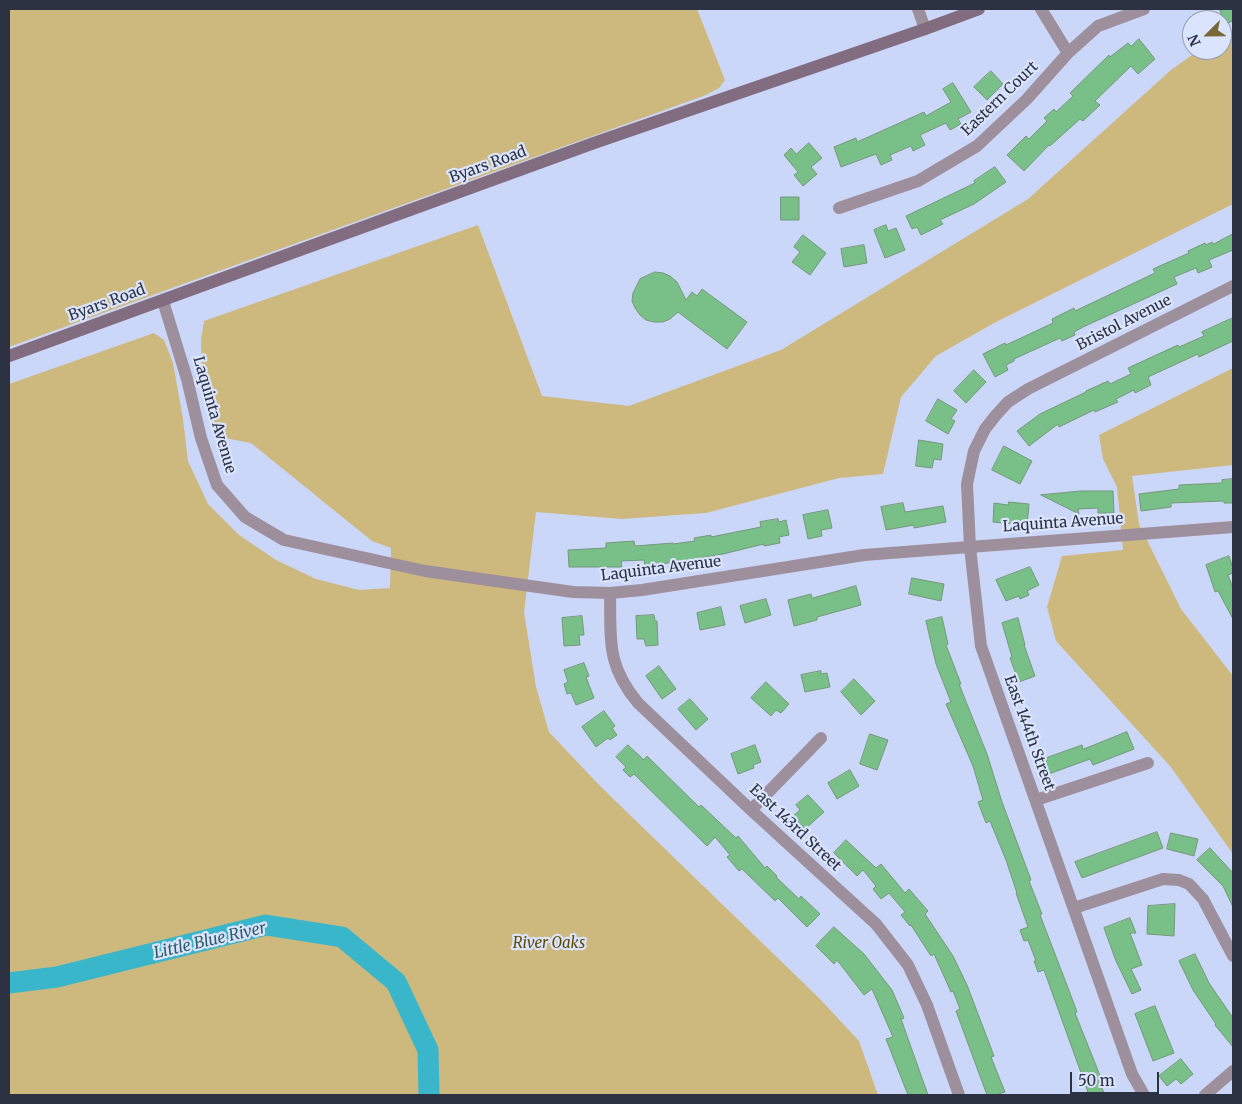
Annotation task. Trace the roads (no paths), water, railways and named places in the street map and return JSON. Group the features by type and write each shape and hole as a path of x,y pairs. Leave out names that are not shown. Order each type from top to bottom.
{"street":[{"path":"918,9 925,30"},
{"name":"Byars Road","path":"9,356 604,140 925,30 979,9"},
{"path":"1041,9 1068,53"},
{"name":"Eastern Court","path":"838,208 918,181 977,146 1027,99 1068,53 1098,26 1144,9"},
{"name":"Bristol Avenue","path":"1028,389 1233,286"},
{"name":"Laquinta Avenue","path":"163,301 187,379 201,438 217,485 245,517 284,540 425,571 573,592 610,594 864,556 1233,527"},
{"name":"East 144th Street","path":"1028,389 1008,402 985,429 974,451 967,484 970,547 981,646 1132,1074 1144,1095"},
{"name":"East 143rd Street","path":"610,594 611,650 616,669 625,688 638,704 876,924 908,965 927,1005 959,1095"},
{"path":"751,810 821,738"},
{"path":"1036,800 1148,763"},
{"path":"1074,908 1163,879 1179,880 1188,884 1203,899 1233,956"},
{"path":"1206,1095 1233,1071"}],"waterway":[{"name":"Little Blue River","path":"9,983 57,977 266,925 342,937 396,982 428,1050 429,1095"}],"park label":[{"name":"River Oaks","path":"549,944"}]}
